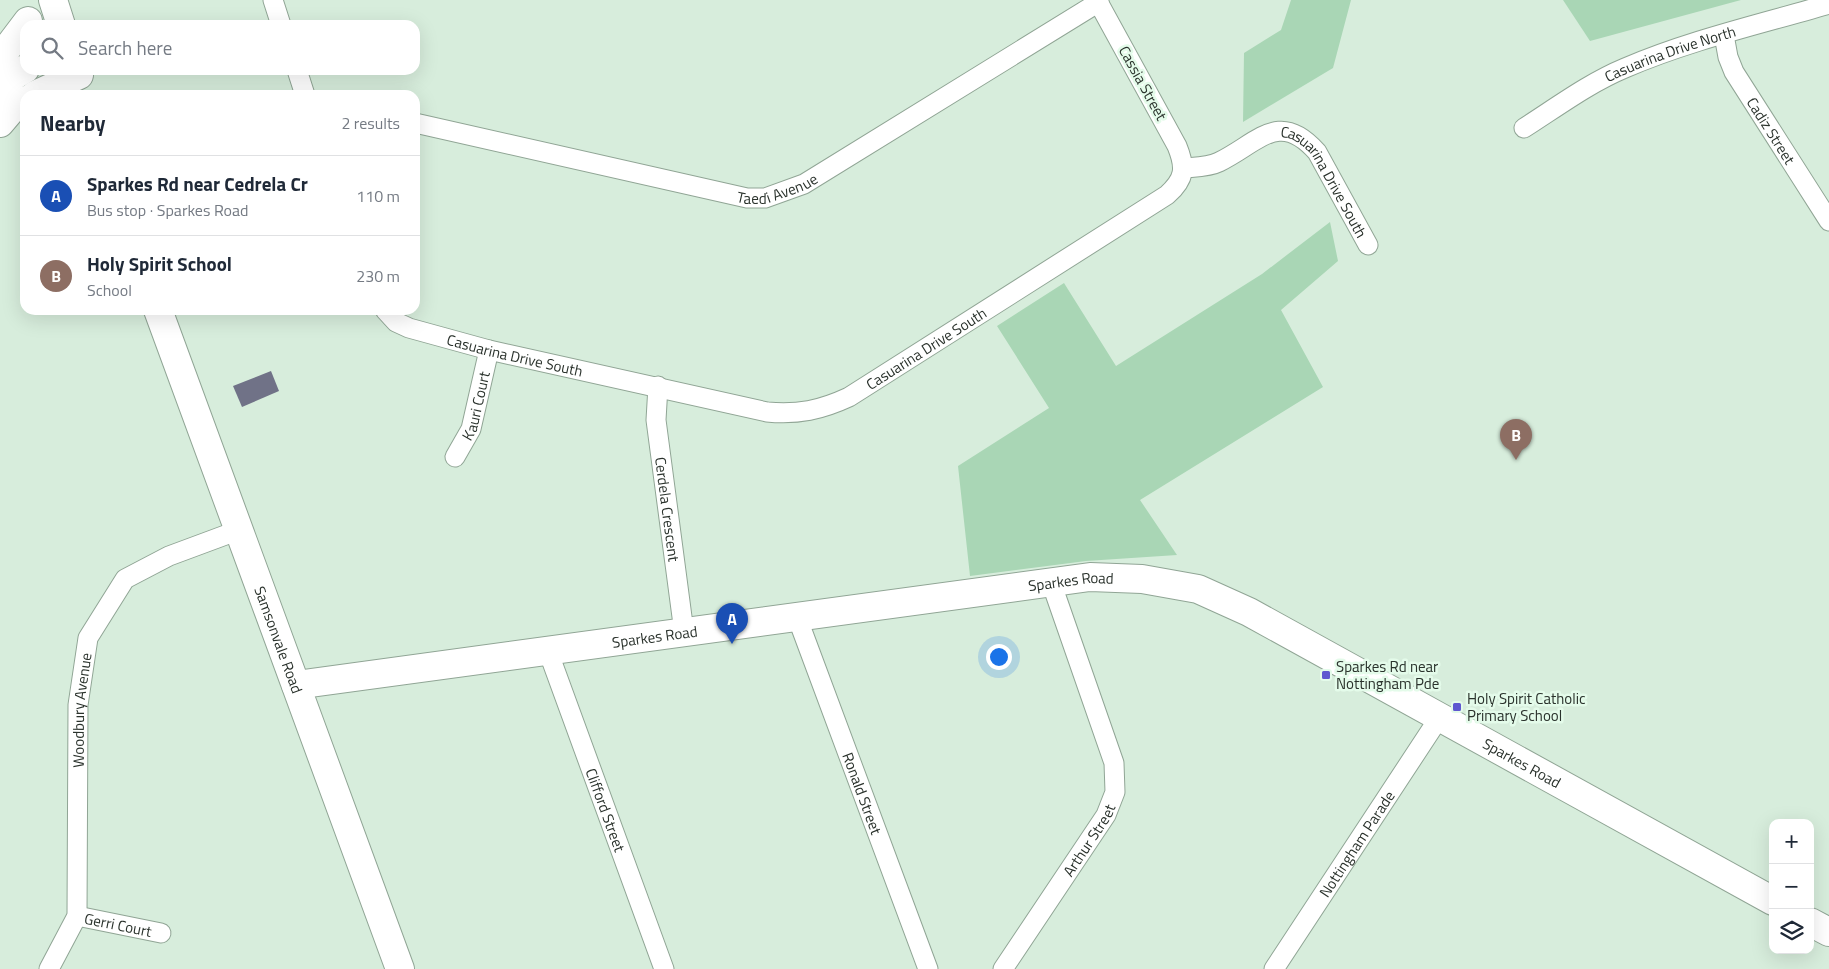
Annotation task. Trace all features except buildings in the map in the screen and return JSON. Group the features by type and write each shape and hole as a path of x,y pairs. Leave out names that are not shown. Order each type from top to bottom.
{"street":[{"path":"53,0 59,20"},
{"path":"273,0 279,20"},
{"name":"Taedi Avenue","path":"420,124 748,198 766,198 804,184 1098,1"},
{"name":"Cassia Street","path":"1098,1 1177,146 1185,168"},
{"name":"Casuarina Drive North","path":"1524,128 1602,79 1625,68 1724,35 1829,4"},
{"path":"0,58 20,26"},
{"name":"Cadiz Street","path":"1724,35 1728,57 1734,72 1829,221"},
{"path":"0,91 10,78 20,72"},
{"path":"299,75 303,90"},
{"path":"0,123 11,110 20,104"},
{"name":"Casuarina Drive South","path":"390,315 396,322 408,328 490,350 658,386 767,412 792,414 829,407 849,397 1167,195 1182,179 1185,168 1218,163 1266,134 1282,130 1296,133 1306,140 1316,152 1368,245"},
{"name":"Samsonvale Road","path":"160,315 400,969"},
{"name":"Kauri Court","path":"455,458 472,429 490,350"},
{"name":"Cerdela Crescent","path":"658,386 656,420 684,632"},
{"name":"Woodbury Avenue","path":"49,969 77,916 78,705 88,638 125,579 169,556 239,530"},
{"name":"Sparkes Road","path":"296,685 1090,577 1164,582 1198,589 1249,612 1769,899"},
{"name":"Arthur Street","path":"1003,969 1106,815 1116,792 1114,763 1051,582"},
{"name":"Ronald Street","path":"797,617 928,969"},
{"name":"Clifford Street","path":"548,651 664,969"},
{"name":"Nottingham Parade","path":"1274,969 1439,718"},
{"name":"Gerri Court","path":"77,916 161,933"},
{"path":"1814,924 1829,932"}],"green space":[{"path":"1291,0 1351,0 1333,68 1243,122 1244,53 1281,30"},
{"path":"1563,0 1741,0 1590,41"},
{"path":"1330,222 1338,261 1281,310 1323,387 1140,500 1177,555 1086,561 970,576 958,466 1049,408 997,326 1064,283 1116,366 1262,274"}],"place":[{"name":"Holy Spirit School","path":"1516,460"},
{"name":"Sparkes Rd near Cedrela Cr","path":"732,644"},
{"name":"Sparkes Rd near Nottingham Pde","path":"1326,675"},
{"name":"Holy Spirit Catholic Primary School","path":"1457,707"}]}
